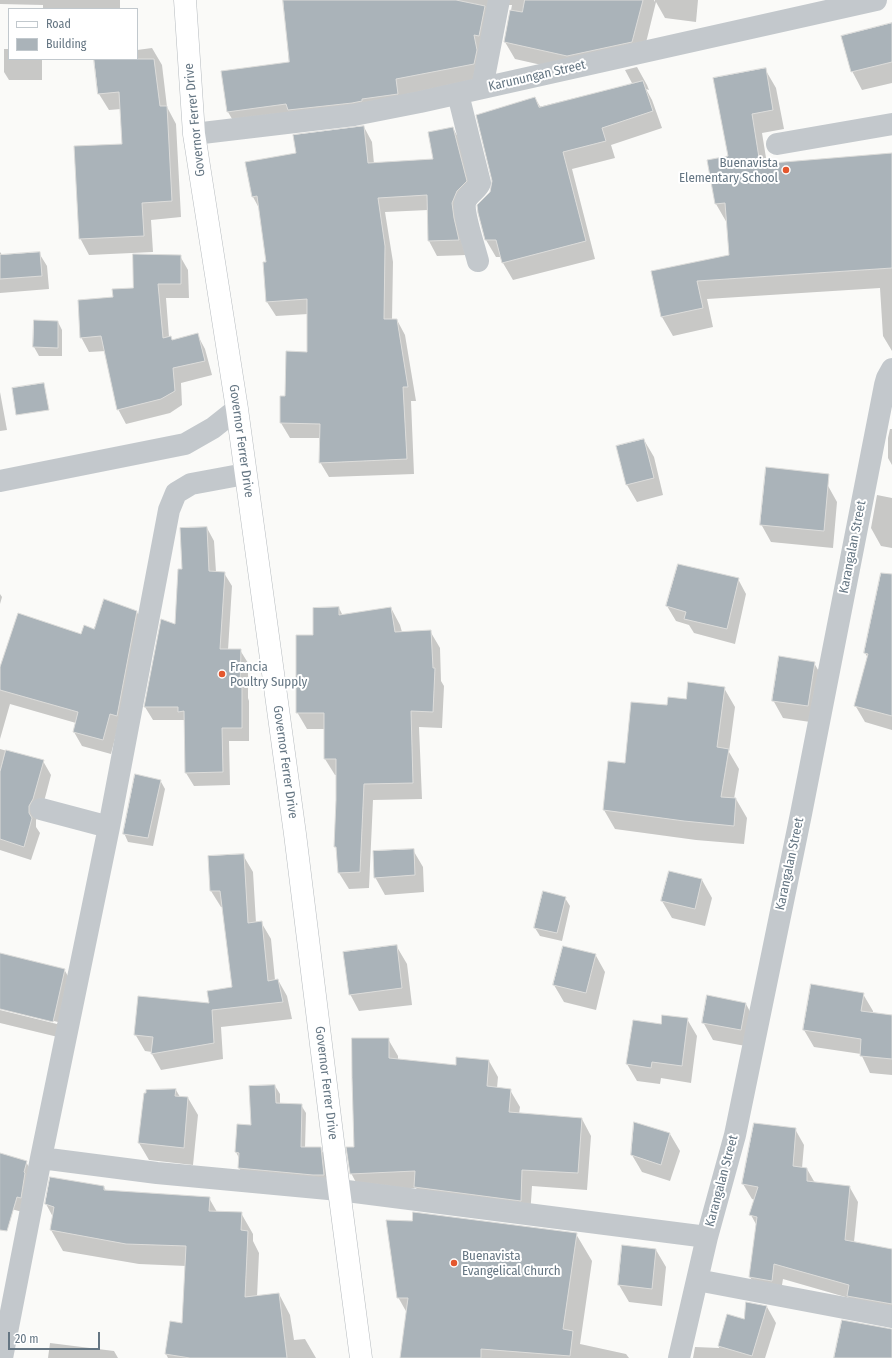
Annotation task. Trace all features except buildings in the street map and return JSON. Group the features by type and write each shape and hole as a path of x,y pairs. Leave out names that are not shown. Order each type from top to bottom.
{"main road":[{"name":"Governor Ferrer Drive","path":"185,0 194,134 237,409 295,834 361,1358"}],"street":[{"path":"482,88 499,0"},
{"name":"Karunungan Street","path":"194,134 354,115 458,94 876,0"},
{"path":"458,94 480,183 467,198 465,204 466,217 478,261"},
{"path":"777,144 892,124"},
{"name":"Karangalan Street","path":"679,1358 697,1280 735,1135 801,814 885,385 892,369"},
{"path":"0,480 185,444 213,428 237,409"},
{"path":"2,1358 41,1158 109,827 169,510 176,493 191,484 245,474"},
{"path":"42,809 109,827"},
{"path":"41,1158 157,1173 339,1190 708,1237"},
{"path":"697,1280 892,1317"}],"place":[{"name":"Buenavista Elementary School","path":"786,170"},
{"name":"Francia Poultry Supply","path":"222,674"},
{"name":"Buenavista Evangelical Church","path":"454,1263"}]}
